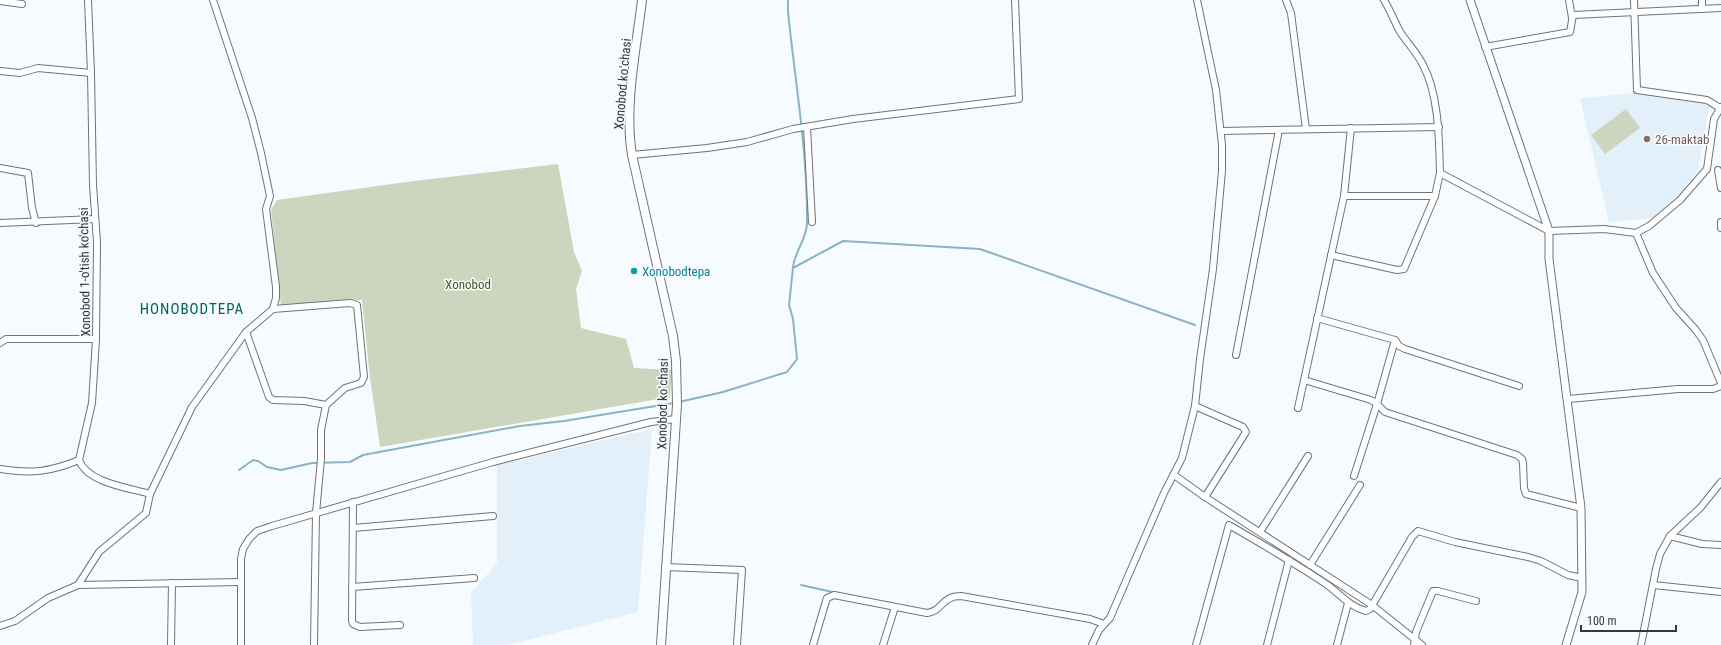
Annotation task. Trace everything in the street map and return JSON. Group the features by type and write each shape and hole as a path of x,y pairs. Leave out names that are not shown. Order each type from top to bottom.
{"main road":[{"name":"Xonobod koʻchasi","path":"642,0 629,113 629,136 673,336 676,361 677,403 661,645"}],"street":[{"name":"Xonobod 1-o'tish ko'chasi","path":"80,460 92,403 96,339 97,242 93,185 88,0"},
{"path":"78,585 99,552 146,513 150,494 192,407 246,332 273,308 276,298 276,287 266,209 270,196 261,153 252,118 213,0"},
{"path":"632,155 707,148 747,142 793,129 853,118 1019,98 1015,0"},
{"path":"1092,645 1099,630 1110,618 1164,493 1174,475 1185,449 1195,406 1213,269 1222,171 1221,131 1209,53 1197,0"},
{"path":"1286,0 1291,13 1306,129"},
{"path":"1331,255 1397,270 1404,269 1435,196 1440,173 1439,127 1433,95 1424,65 1399,29 1384,0"},
{"path":"1470,0 1549,231 1549,259 1581,508 1582,592 1566,645"},
{"path":"1569,0 1572,22"},
{"path":"1440,173 1549,231 1604,229 1636,233 1649,226 1680,200 1707,168 1714,119 1721,107 1707,100 1637,90 1634,0"},
{"path":"1702,0 1702,8"},
{"path":"0,1 22,4"},
{"path":"1485,46 1570,32 1573,15 1721,8"},
{"path":"0,71 20,73 38,68 91,73"},
{"path":"807,127 812,222"},
{"path":"1221,131 1439,127"},
{"path":"1298,408 1344,196 1351,128"},
{"path":"1236,355 1279,130"},
{"path":"0,168 28,174 32,208 36,223"},
{"path":"1707,168 1719,170 1721,188"},
{"path":"1344,196 1435,196"},
{"path":"0,223 36,223 95,219"},
{"path":"1721,222 1721,228"},
{"path":"1636,233 1646,260 1653,273 1676,308 1699,334 1721,383"},
{"path":"273,308 350,303 357,305 364,377 359,385 345,388 326,405 321,430 316,513 314,645"},
{"path":"1317,318 1395,340 1405,349 1519,386"},
{"path":"246,332 269,397 273,400 304,401 326,405"},
{"path":"0,342 6,339 96,339"},
{"path":"1354,476 1378,404 1395,340"},
{"path":"1304,380 1371,400 1378,404 1385,412 1517,455 1522,459 1523,463 1524,488 1526,494 1581,508"},
{"path":"1568,399 1678,389 1713,389 1721,386"},
{"path":"1195,406 1243,427 1246,432 1205,497"},
{"path":"241,645 241,559 243,549 257,531 493,462 651,422 676,419"},
{"path":"1260,532 1308,456"},
{"path":"0,469 22,473 46,471 80,460 82,467 91,476 150,494"},
{"path":"1174,475 1205,497 1372,605 1415,643 1422,645"},
{"path":"1641,645 1660,554 1670,536 1701,508 1721,482"},
{"path":"1310,565 1360,485"},
{"path":"353,502 353,624 360,627 400,625"},
{"path":"1196,645 1232,514"},
{"path":"353,528 493,516"},
{"path":"1229,525 1276,551 1326,584 1348,603 1366,611 1372,605 1412,537 1418,531 1456,542 1528,557 1568,575 1582,578"},
{"path":"1670,536 1702,544 1721,545"},
{"path":"1267,645 1289,560"},
{"path":"665,567 742,570 737,645"},
{"path":"352,588 474,578"},
{"path":"0,626 19,619 48,598 78,585 241,582"},
{"path":"171,645 172,583"},
{"path":"1653,585 1721,592"},
{"path":"1415,643 1416,632 1433,591 1476,601"},
{"path":"813,645 826,601 830,596 837,595 930,613 950,597 961,596 1090,619 1104,624"},
{"path":"1337,645 1348,603"},
{"path":"883,645 895,607"}],"shaded area":[{"name":"26-maktab","path":"1637,93 1704,103 1709,107 1698,170 1677,196 1652,218 1609,222 1580,98"},
{"path":"652,429 638,612 507,645 473,645 471,593 497,563 497,465"}],"green space":[{"path":"1626,109 1640,128 1605,154 1591,135"},
{"name":"Xonobod","path":"558,164 574,252 582,271 576,289 581,328 626,339 634,368 672,370 670,397 380,447 370,378 362,300 281,306 271,210 277,200 406,182"}],"waterway":[{"path":"788,0 807,198 806,230 793,267"},
{"path":"679,402 723,392 787,372 797,359 793,319 789,305 793,268 843,241 980,249 1195,325"},
{"path":"239,470 253,460 258,461 267,467 281,470 312,463 350,462 363,455 520,426 564,421 674,403"},
{"path":"801,585 837,593"}],"place":[{"name":"26-maktab","path":"1647,139"},
{"name":"Xonobodtepa","path":"634,271"}],"district":[{"name":"HONOBODTEPA","path":"192,309"}]}
